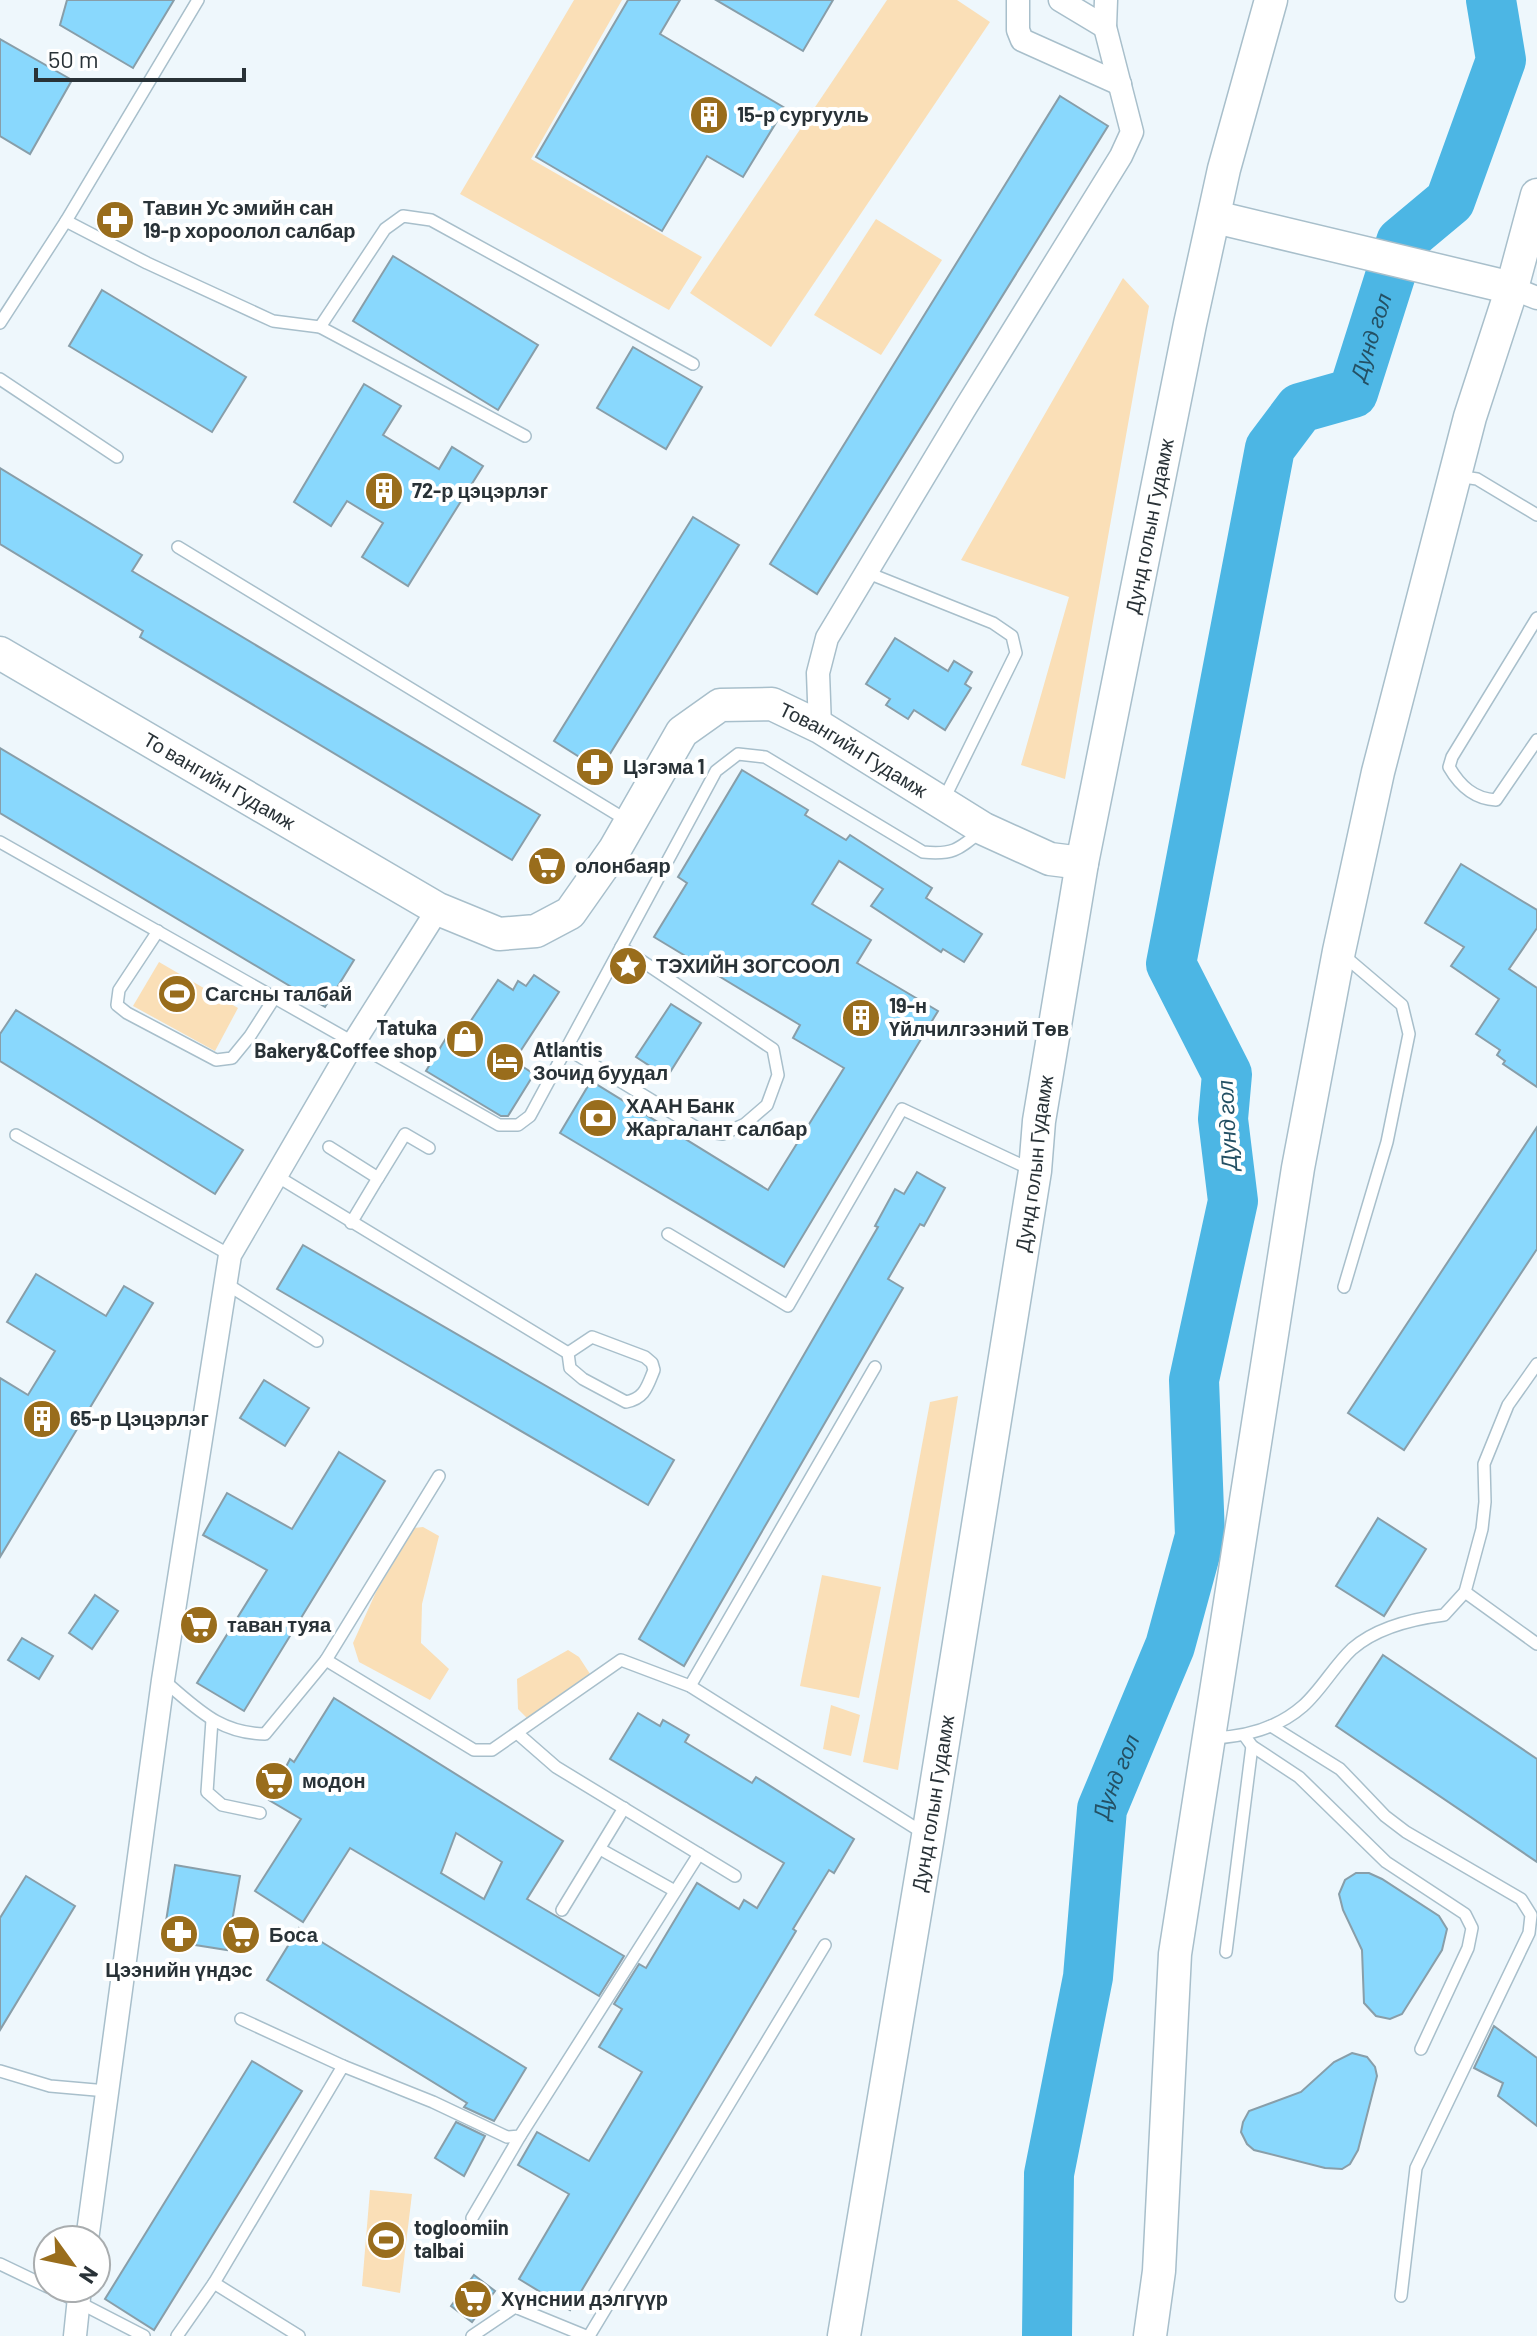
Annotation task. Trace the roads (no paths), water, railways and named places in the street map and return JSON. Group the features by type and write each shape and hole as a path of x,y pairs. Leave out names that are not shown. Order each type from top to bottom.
{"street":[{"path":"1018,0 1018,30 1022,40 1120,84"},
{"path":"1060,0 1105,27"},
{"path":"820,727 818,673 827,638 1121,156 1132,132 1105,27 1106,0"},
{"name":"Дунд голын Гудамж","path":"844,2336 928,1836 1082,863 1224,169 1271,0"},
{"path":"1150,2336 1159,2271 1175,1954 1298,1168 1339,951 1381,757 1470,417 1537,195"},
{"path":"1215,217 1511,288"},
{"name":"То вангийн Гудамж","path":"0,653 438,909"},
{"name":"Товангийн Гудамж","path":"438,909 499,934 536,931 570,913 615,849 682,732 720,705 772,704 820,727 984,829 1050,859 1082,863"},
{"path":"89,2224 163,1680 230,1255 354,1042 438,909"},
{"path":"75,2336 78,2304"}],"lane":[{"path":"0,323 66,221 198,0"},
{"path":"320,327 385,229 403,216 431,220 693,364"},
{"path":"66,221 147,263 273,321 320,327 525,436"},
{"path":"0,379 117,457"},
{"path":"1456,476 1477,479 1537,515"},
{"path":"178,547 630,822"},
{"path":"868,573 993,623 1012,636 1016,653 942,804"},
{"path":"1537,618 1452,757 1449,767 1457,780 1472,793 1496,800 1537,740"},
{"path":"0,842 499,1125 518,1125 530,1116 716,771 738,754 765,757 923,852 944,854 962,847 984,829"},
{"path":"158,931 119,990 117,1005 127,1013 216,1060 232,1058 275,997"},
{"path":"566,1048 702,1131 723,1134 745,1124 767,1105 778,1075 773,1049 621,947"},
{"path":"1339,951 1402,1005 1409,1034 1387,1142 1344,1287"},
{"path":"668,1234 788,1306 902,1109 1035,1171"},
{"path":"351,1223 405,1134 429,1148"},
{"path":"16,1135 230,1255"},
{"path":"329,1147 378,1178"},
{"path":"275,1175 568,1353"},
{"path":"225,1283 317,1341"},
{"path":"592,1337 645,1357 654,1370 645,1393 638,1399 626,1402 583,1379 570,1368 568,1353 592,1337"},
{"path":"1211,1738 1244,1735 1271,1726 1304,1705 1354,1648 1392,1627 1444,1615 1465,1592 1482,1529 1484,1464 1508,1405 1537,1364"},
{"path":"690,1686 875,1367"},
{"path":"163,1680 212,1720 241,1733 265,1734 326,1660 439,1476"},
{"path":"1465,1592 1537,1644"},
{"path":"326,1660 474,1750 492,1750 621,1660 690,1686 928,1836"},
{"path":"212,1720 207,1792 222,1805 260,1813"},
{"path":"1271,1726 1340,1769 1385,1816 1406,1832 1521,1899 1531,1915 1529,1933 1416,2168 1401,2296"},
{"path":"517,1733 556,1767 735,1876"},
{"path":"1244,1735 1252,1746 1299,1777 1386,1862 1465,1914 1472,1928 1468,1948 1421,2049"},
{"path":"1226,1952 1252,1746"},
{"path":"562,1910 624,1808"},
{"path":"600,1849 675,1891"},
{"path":"472,2218 520,2136 699,1854"},
{"path":"472,2336 515,2307 588,2336 825,1945"},
{"path":"241,2019 507,2137 520,2136"},
{"path":"177,2336 214,2283 343,2066"},
{"path":"0,2071 50,2086 107,2091"},
{"path":"0,2264 32,2279"},
{"path":"214,2283 299,2336"},
{"path":"94,2304 144,2336"}],"waterway":[{"name":"Дунд гол","path":"1047,2336 1049,2174 1088,1977 1102,1809 1170,1646 1200,1536 1194,1380 1233,1201 1223,1119 1227,1074 1171,964 1270,448 1300,408 1353,393 1401,242 1450,201 1501,60 1491,0"}],"place":[{"name":"15-р сургууль","path":"709,115"},
{"name":"Тавин Ус эмийн сан 19-р хороолол салбар","path":"115,220"},
{"name":"72-р цэцэрлэг","path":"384,491"},
{"name":"Цэгэма 1","path":"595,767"},
{"name":"олонбаяр","path":"547,866"},
{"name":"ТЭХИЙН ЗОГСООЛ","path":"628,966"},
{"name":"Сагсны талбай","path":"177,994"},
{"name":"19-н Үйлчилгээний Төв","path":"861,1018"},
{"name":"Tatuka Bakery&Coffee shop","path":"465,1039"},
{"name":"Atlantis Зочид буудал","path":"505,1062"},
{"name":"ХААН Банк Жаргалант салбар","path":"598,1118"},
{"name":"65-р Цэцэрлэг","path":"42,1419"},
{"name":"таван туяа","path":"199,1625"},
{"name":"модон","path":"274,1781"},
{"name":"Цээнийн үндэс","path":"179,1934"},
{"name":"Боса","path":"241,1935"},
{"name":"togloomiin talbai","path":"386,2240"},
{"name":"Хүнснии дэлгүүр","path":"473,2299"}]}
